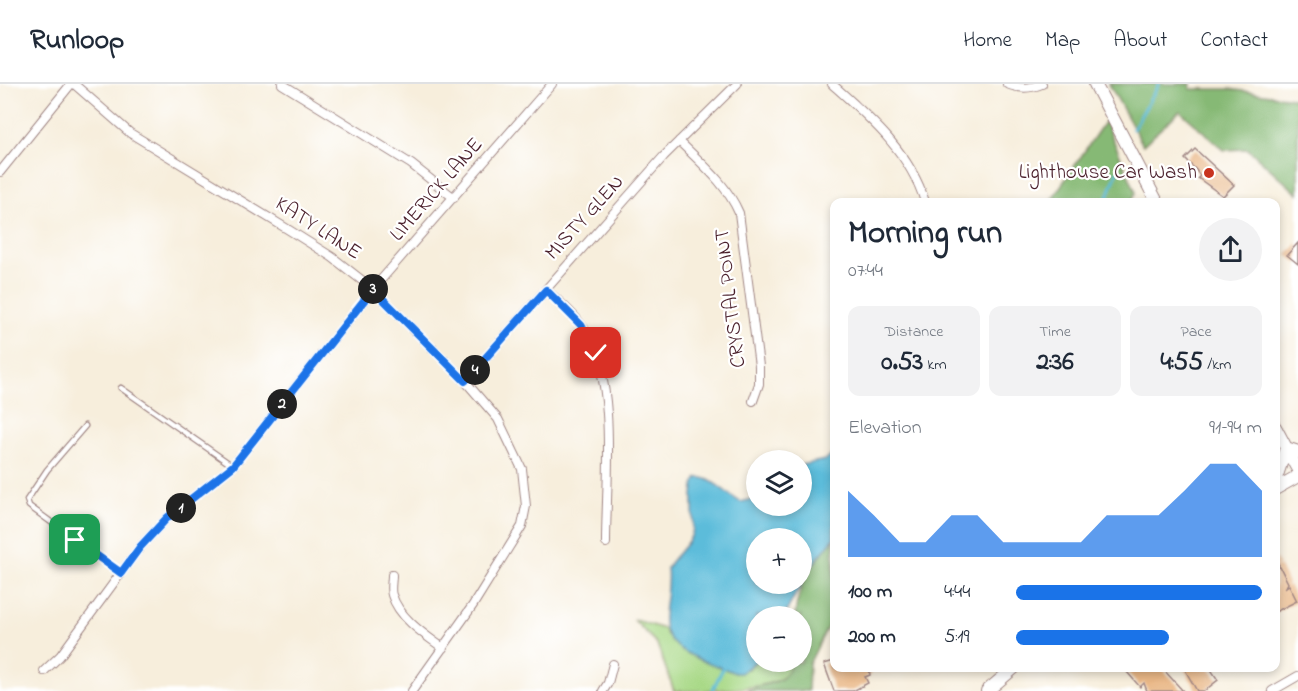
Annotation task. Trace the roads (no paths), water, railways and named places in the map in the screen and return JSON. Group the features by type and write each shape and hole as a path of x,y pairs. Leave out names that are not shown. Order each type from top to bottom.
{"street":[{"path":"0,172 72,84"},
{"name":"KATY LANE","path":"72,84 130,134 297,235 373,289 465,381 498,418 514,447 522,469 526,506 522,526 510,549 412,691"},
{"path":"282,84 411,164 454,198"},
{"name":"LIMERICK LANE","path":"44,671 60,656 140,547 167,518 233,466 373,289 552,84"},
{"name":"MISTY GLEN","path":"465,381 679,141 737,84"},
{"path":"832,84 889,139 909,168 923,198"},
{"path":"1007,84 1017,88 1033,88 1042,84"},
{"path":"1095,84 1155,198"},
{"name":"CRYSTAL POINT","path":"679,141 719,179 739,213 759,366 759,384 753,400"},
{"path":"546,290 581,325 602,370 607,430 606,543"},
{"path":"1280,434 1292,450 1298,470"},
{"path":"1280,472 1292,450"},
{"path":"1280,486 1298,476"},
{"path":"392,575 392,595 406,616 418,630 443,648"},
{"path":"603,691 608,683 613,664"},
{"path":"987,691 1009,672"},
{"path":"1272,691 1298,676"}],"lane":[{"path":"121,388 233,466"},
{"path":"85,426 47,470 27,500 29,506 121,573"}],"water":[{"path":"830,456 830,543 812,565 812,528 746,528 746,594 796,594 789,606 746,606 746,669 741,673 735,673 700,660 678,647 670,639 665,628 664,616 667,568 692,534 693,491 697,478 714,483 741,502 746,501 746,516 812,516 812,463 825,460"}],"waterway":[{"path":"1133,129 1159,84"},
{"path":"1107,198 1117,172"},
{"path":"712,691 724,666"}],"place":[{"name":"Lighthouse Car Wash","path":"1209,173"}]}
